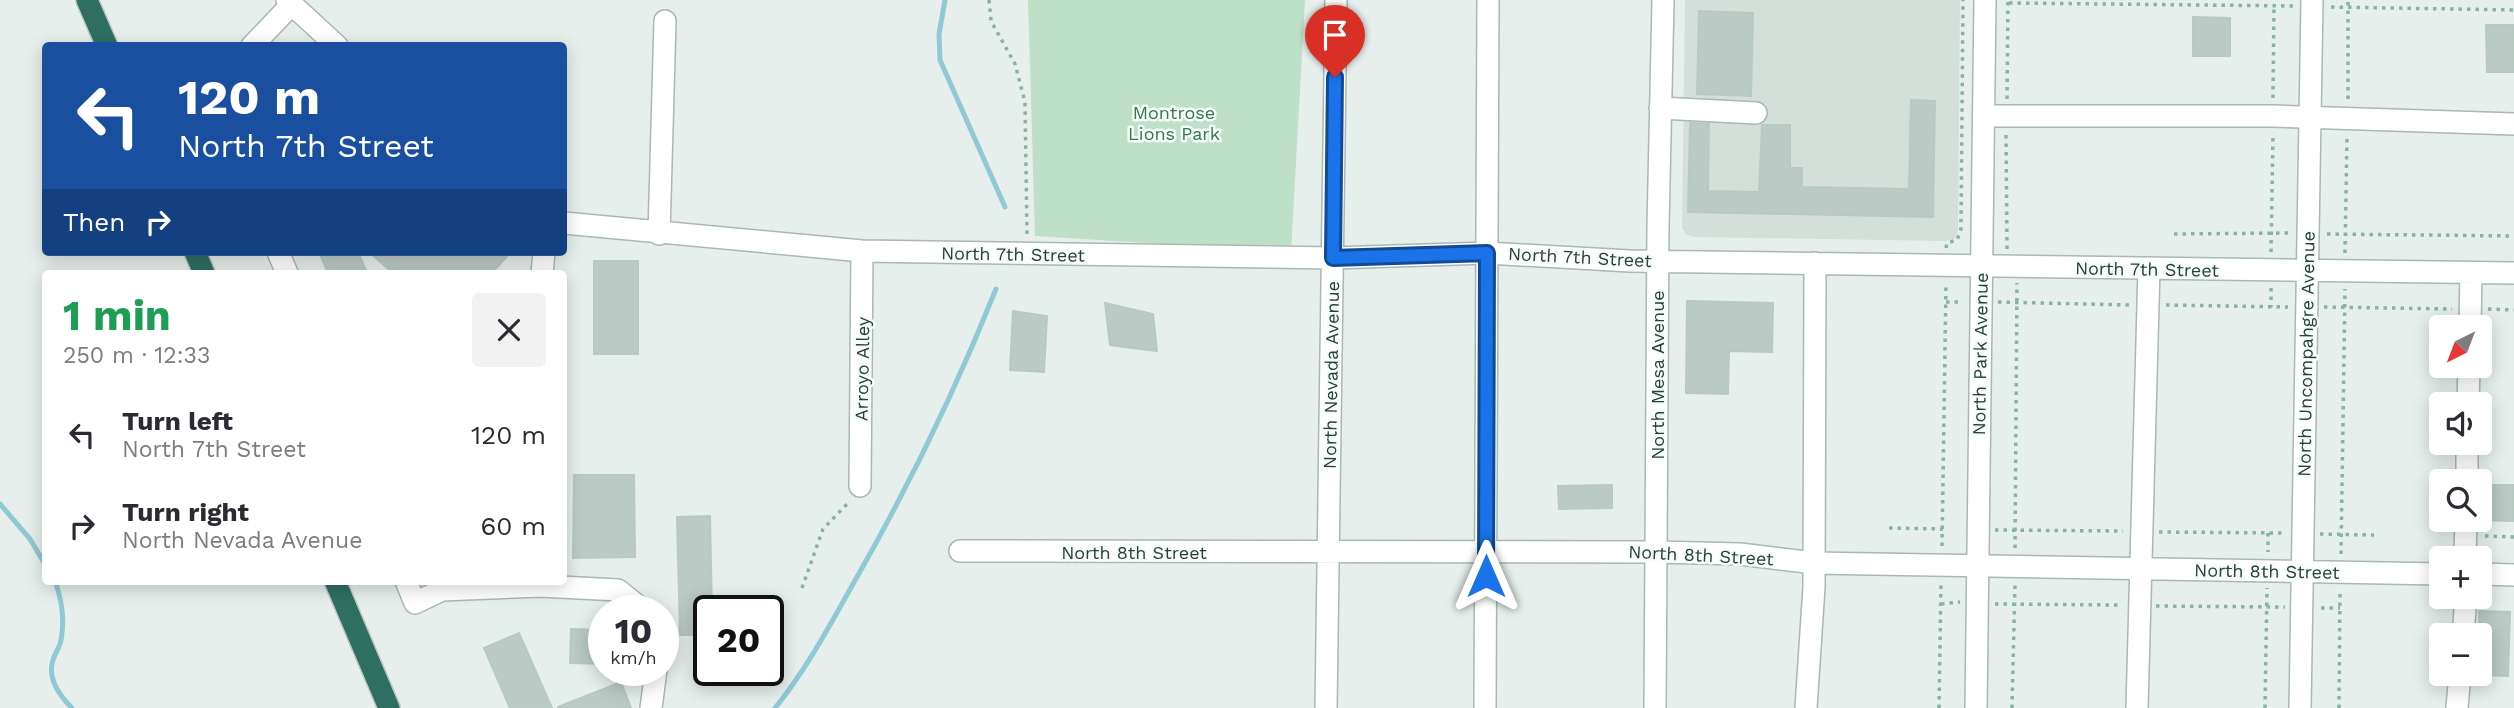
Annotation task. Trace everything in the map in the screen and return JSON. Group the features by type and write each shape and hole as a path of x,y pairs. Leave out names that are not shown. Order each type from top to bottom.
{"highway":[{"path":"87,0 105,42"},
{"path":"337,585 389,708"}],"street":[{"name":"North Nevada Avenue","path":"1326,708 1336,0"},
{"path":"1485,708 1488,0"},
{"name":"North Mesa Avenue","path":"1655,708 1663,0"},
{"name":"North Park Avenue","path":"1976,708 1985,0"},
{"path":"255,42 289,2 333,42"},
{"name":"North Uncompahgre Avenue","path":"2300,708 2305,270 2312,4"},
{"path":"659,234 665,21"},
{"path":"1660,108 1756,113"},
{"path":"1984,116 2273,116 2347,121 2514,124"},
{"name":"North 7th Street","path":"567,223 862,251 1333,258 1487,253 1658,261 1946,265 1981,268 2514,273"},
{"name":"Arroyo Alley","path":"860,486 862,251"},
{"path":"1806,708 1814,563 1815,263"},
{"path":"2137,708 2149,268"},
{"path":"2470,315 2471,272"},
{"name":"North 8th Street","path":"960,551 1657,552 1740,554 1814,563 2429,574"},
{"path":"2492,574 2514,575"},
{"path":"408,585 415,603 442,590 513,585"},
{"path":"563,585 618,590 624,595"},
{"path":"651,708 654,686"},
{"path":"2457,708 2459,686"}],"path":[{"path":"989,0 990,21 1016,64 1025,102 1028,254"},
{"path":"1939,708 1946,265 1947,243 1957,240 1961,229 1963,0"},
{"path":"2345,265 2348,0"},
{"path":"2012,708 2018,286 2005,241 2008,2 2274,6 2312,4 2514,10"},
{"path":"2271,307 2274,6"},
{"path":"2174,234 2294,233"},
{"path":"2324,234 2514,236"},
{"path":"2339,708 2345,278"},
{"path":"2018,303 2344,307 2436,315"},
{"path":"2486,315 2514,310"},
{"path":"802,588 822,529 860,486"},
{"path":"1889,528 1942,529"},
{"path":"2015,530 2374,535"},
{"path":"2487,532 2514,537"},
{"path":"2264,708 2268,533"}],"shaded area":[{"path":"1685,0 1960,0 1958,230 1955,238 1945,241 1693,237 1686,234 1682,228"}],"green space":[{"name":"Montrose Lions Park","path":"1028,0 1305,0 1291,252 1035,236"}],"building":[{"path":"1699,11 1753,13 1751,96 1697,94"},
{"path":"2193,17 2230,18 2230,56 2193,56"},
{"path":"2486,25 2514,25 2514,72 2487,72"},
{"path":"1911,100 1935,101 1933,217 1688,212 1690,123 1709,124 1708,191 1759,192 1762,125 1790,125 1790,168 1802,168 1802,187 1909,189"},
{"path":"321,256 360,256 366,270 327,270"},
{"path":"374,256 507,256 495,270 390,270"},
{"path":"594,261 638,261 638,354 594,354"},
{"path":"1687,301 1773,303 1772,352 1729,351 1728,394 1686,393"},
{"path":"1105,303 1153,314 1157,351 1110,345"},
{"path":"1013,311 1047,316 1044,372 1010,370"},
{"path":"574,475 634,475 635,557 573,558"},
{"path":"1612,485 1612,508 1559,509 1558,486"},
{"path":"2492,485 2514,485 2514,521 2492,520"},
{"path":"710,516 712,595 693,595 693,635 680,635 677,517"},
{"path":"2479,611 2510,612 2508,676 2492,675 2492,623 2479,623"},
{"path":"571,629 588,630 588,664 570,663"},
{"path":"519,633 552,708 510,708 484,648"},
{"path":"611,686 623,686 631,708 558,708"}],"waterway":[{"path":"945,0 939,34 940,60 1005,207"},
{"path":"775,708 819,644 877,542 948,400 996,289"},
{"path":"0,504 30,539 42,559"},
{"path":"56,585 63,625 52,673 59,692 72,708"}],"route":[{"path":"1335,77 1333,258 1487,253 1486,576"}]}
